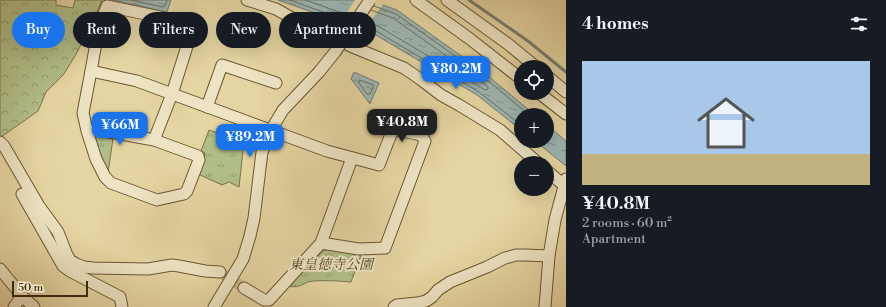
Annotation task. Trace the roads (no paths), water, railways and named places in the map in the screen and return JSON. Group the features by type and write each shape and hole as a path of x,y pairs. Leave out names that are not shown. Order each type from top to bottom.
{"street":[{"path":"247,0 276,9 299,22 355,48 404,68 420,78 440,95 500,130 530,156"},
{"path":"214,307 243,258 254,218 262,152 271,130 283,110 319,72 335,52 370,0"},
{"path":"416,0 470,39 514,74"},
{"path":"447,0 527,60"},
{"path":"87,131 99,130 154,140 198,156 199,160 187,191 184,194 157,200 111,183 105,177 96,158 87,131 83,113 99,26 107,6 160,17 192,27 172,94 154,140"},
{"path":"207,107 222,65 276,82"},
{"path":"91,71 137,81 327,151 378,165 393,129 421,135 425,141 385,248 359,249 321,243"},
{"path":"554,82 566,92"},
{"path":"548,100 566,114"},
{"path":"0,142 4,146 39,206 58,232 70,260 76,264 93,268 148,269 172,265 220,272"},
{"path":"244,288 263,304 269,300 321,243 352,158"},
{"path":"545,307 549,256 555,220 565,184 554,176"},
{"path":"22,194 63,266 120,297 122,307"},
{"path":"394,307 397,305 426,301 450,282 487,268 505,258 516,255 549,256"},
{"path":"0,269 22,296 34,307"},
{"path":"14,307 22,296"}],"water":[{"path":"112,0 171,0 167,12"},
{"path":"278,0 369,0 397,10 481,70 514,98 514,100 517,100 527,108 514,108 514,124 477,95 376,35 376,12 312,12"},
{"path":"354,72 379,83 370,104 351,79"},
{"path":"554,131 566,141 566,166 544,148 554,148"}],"waterway":[{"path":"469,0 528,41 566,72"}],"tunnel":[{"path":"220,272 244,288"}],"park label":[{"name":"東皇徳寺公園","path":"331,265"}]}
